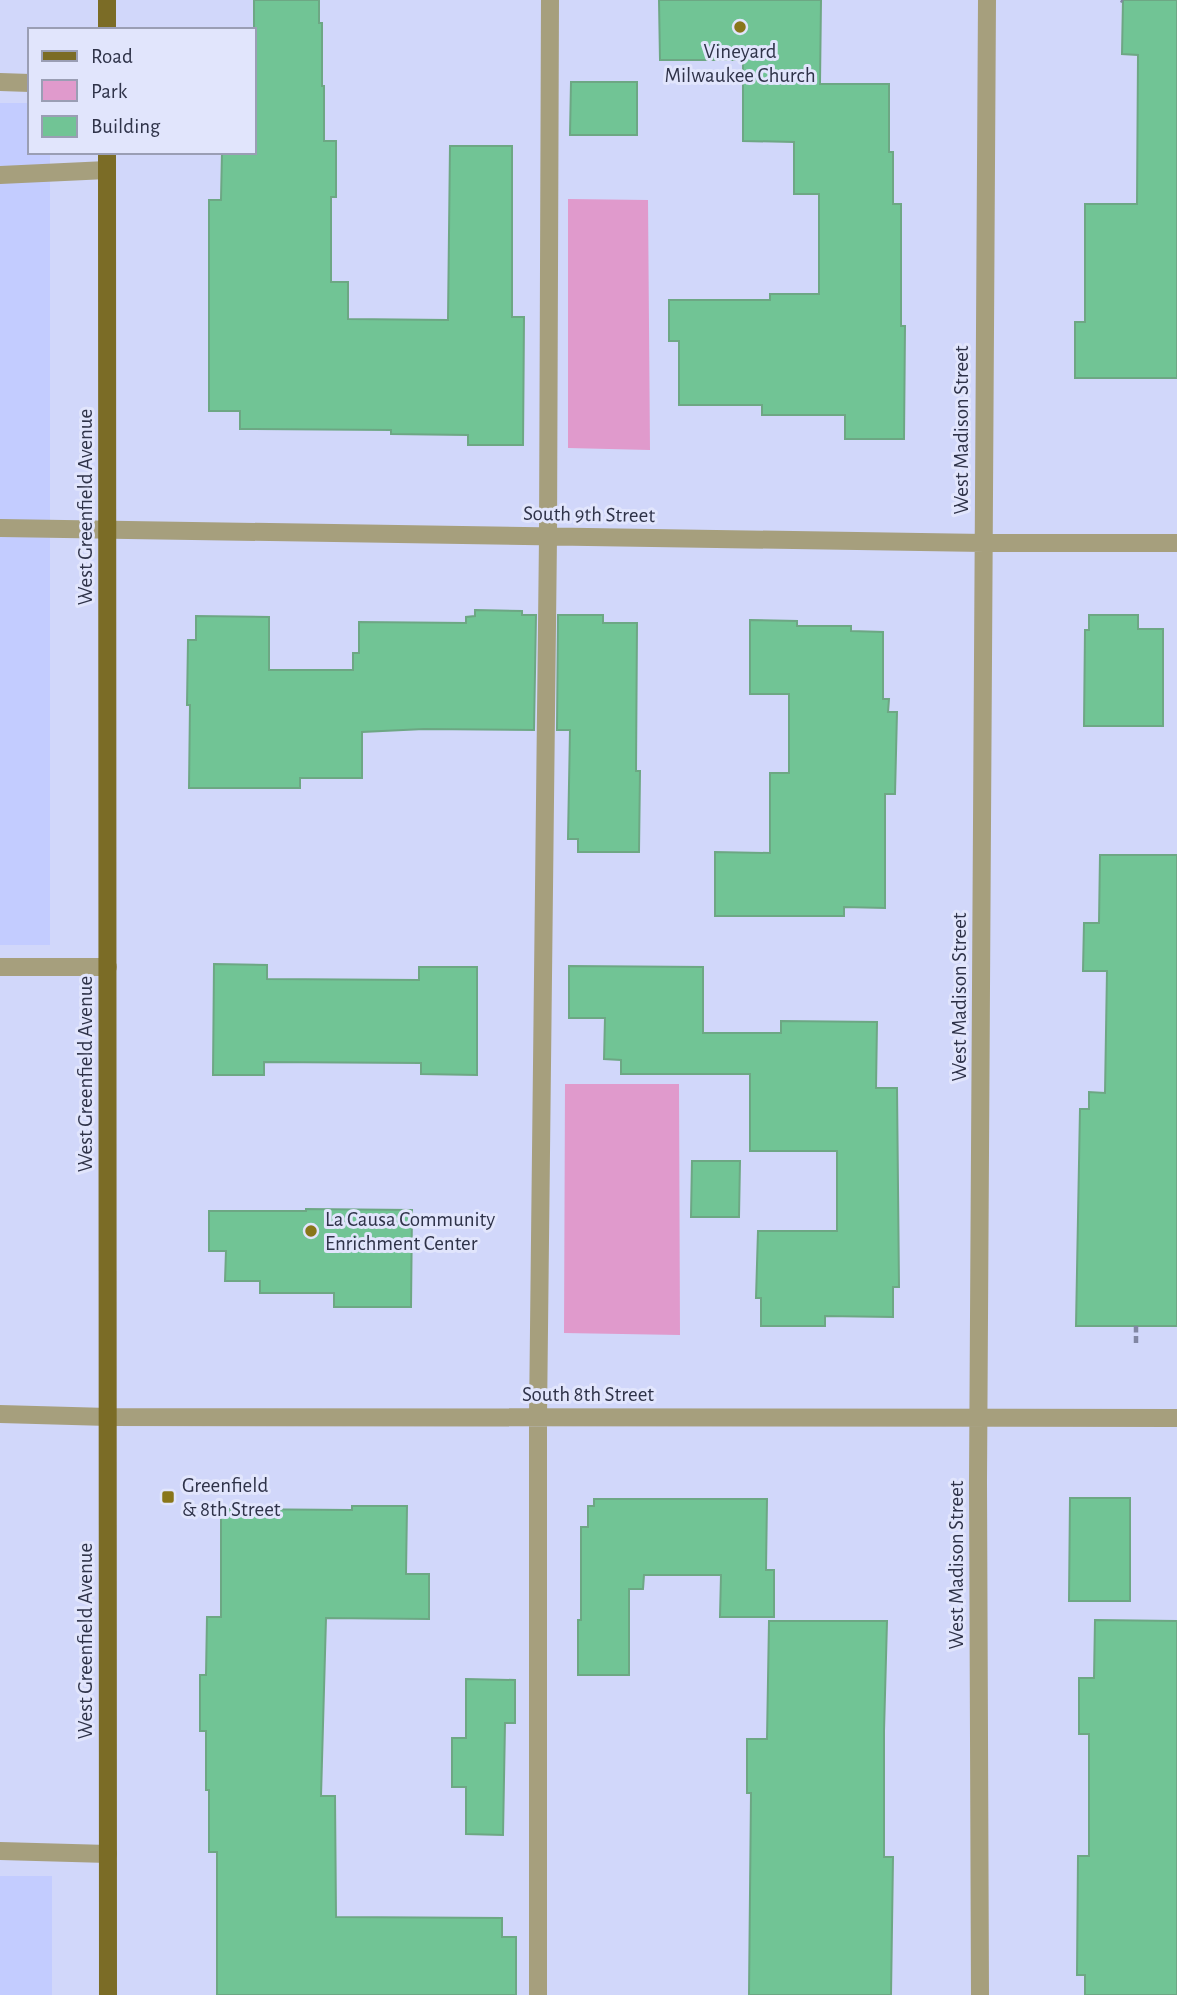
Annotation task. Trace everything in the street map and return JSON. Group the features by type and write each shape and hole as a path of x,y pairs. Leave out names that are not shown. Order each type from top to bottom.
{"main road":[{"path":"107,0 107,28"},
{"name":"West Greenfield Avenue","path":"107,161 108,1995"}],"street":[{"path":"538,1995 538,1416 548,537 550,0"},
{"name":"West Madison Street","path":"980,1995 979,1416 987,0"},
{"path":"0,82 28,83"},
{"path":"0,175 107,161"},
{"name":"South 9th Street","path":"0,528 984,543 1177,543"},
{"path":"0,967 108,967"},
{"name":"South 8th Street","path":"0,1414 1177,1418"},
{"path":"0,1851 108,1854"}],"path":[{"path":"1136,1326 1136,1343"}],"shaded area":[{"path":"0,103 28,103 28,154 50,154 50,945 0,945"},
{"path":"0,1876 52,1876 52,1995 0,1995"}],"green space":[{"path":"568,199 648,200 650,450 568,448"},
{"path":"565,1084 679,1084 680,1335 564,1333"}],"building":[{"path":"254,0 319,0 319,23 322,23 324,141 336,141 336,197 331,197 331,282 348,282 348,319 448,320 450,146 512,146 512,317 524,317 523,445 468,445 468,435 391,434 391,430 240,429 240,411 209,411 209,200 221,200 222,154 256,154"},
{"path":"659,0 821,0 820,84 889,84 889,152 893,152 893,204 901,204 901,326 905,326 904,439 845,439 845,415 762,415 762,405 679,405 679,341 669,341 669,300 770,300 770,294 819,294 819,194 794,194 794,142 743,141 743,60 660,60"},
{"path":"1123,0 1177,0 1177,378 1075,378 1075,322 1085,322 1085,204 1137,204 1138,55 1122,54"},
{"path":"571,82 637,82 637,135 570,135"},
{"path":"475,610 522,611 522,615 536,615 534,730 424,729 362,732 362,778 300,778 300,788 189,788 188,640 196,640 196,616 269,617 269,670 353,670 353,653 359,653 359,622 466,623 466,617 475,616"},
{"path":"558,615 603,615 603,623 637,623 636,771 640,771 639,852 578,852 578,839 568,839 570,730 557,730"},
{"path":"1089,615 1138,615 1138,629 1163,629 1163,726 1084,726 1085,630 1089,630"},
{"path":"750,620 797,621 797,626 851,626 851,631 883,632 883,699 889,699 888,712 897,712 895,794 885,794 885,908 844,907 844,916 715,916 715,852 770,853 770,773 789,773 789,694 750,694"},
{"path":"1100,855 1177,855 1177,1326 1076,1326 1080,1109 1089,1109 1089,1092 1105,1093 1107,971 1083,971 1084,923 1099,923"},
{"path":"214,964 267,965 267,979 419,980 419,967 477,967 477,1075 421,1074 421,1063 264,1062 264,1075 213,1075"},
{"path":"569,966 703,967 703,1033 781,1033 781,1021 877,1022 876,1088 897,1088 899,1287 893,1287 893,1317 825,1316 825,1326 761,1326 761,1298 756,1298 758,1231 837,1231 837,1151 750,1151 750,1074 621,1074 621,1060 604,1059 605,1018 569,1018"},
{"path":"692,1161 740,1161 739,1217 691,1217"},
{"name":"La Causa Community Enrichment Center","path":"412,1210 411,1307 334,1307 334,1293 260,1293 260,1281 225,1281 226,1251 209,1251 209,1211"},
{"path":"1070,1498 1130,1498 1130,1601 1069,1601"},
{"path":"594,1499 767,1499 766,1570 774,1570 774,1617 720,1617 721,1575 644,1575 643,1589 629,1589 629,1675 578,1675 581,1527 588,1527 588,1506 594,1506"},
{"path":"352,1506 407,1506 406,1574 429,1574 429,1619 326,1618 321,1796 335,1796 336,1917 502,1918 502,1937 516,1937 516,1995 217,1995 217,1852 209,1852 206,1731 200,1731 200,1675 206,1675 207,1617 221,1617 221,1509 352,1510"},
{"path":"1095,1620 1177,1621 1177,1995 1085,1995 1085,1975 1077,1975 1078,1856 1089,1856 1089,1734 1079,1734 1079,1678 1094,1678"},
{"path":"769,1621 887,1621 884,1857 893,1857 891,1995 749,1995 751,1793 747,1793 747,1739 767,1739"},
{"path":"466,1679 515,1680 515,1723 505,1723 503,1835 466,1834 466,1787 452,1787 452,1738 466,1738"}],"place":[{"name":"Vineyard Milwaukee Church","path":"740,27"},
{"name":"La Causa Community Enrichment Center","path":"311,1231"},
{"name":"Greenfield & 8th Street","path":"168,1497"}]}
